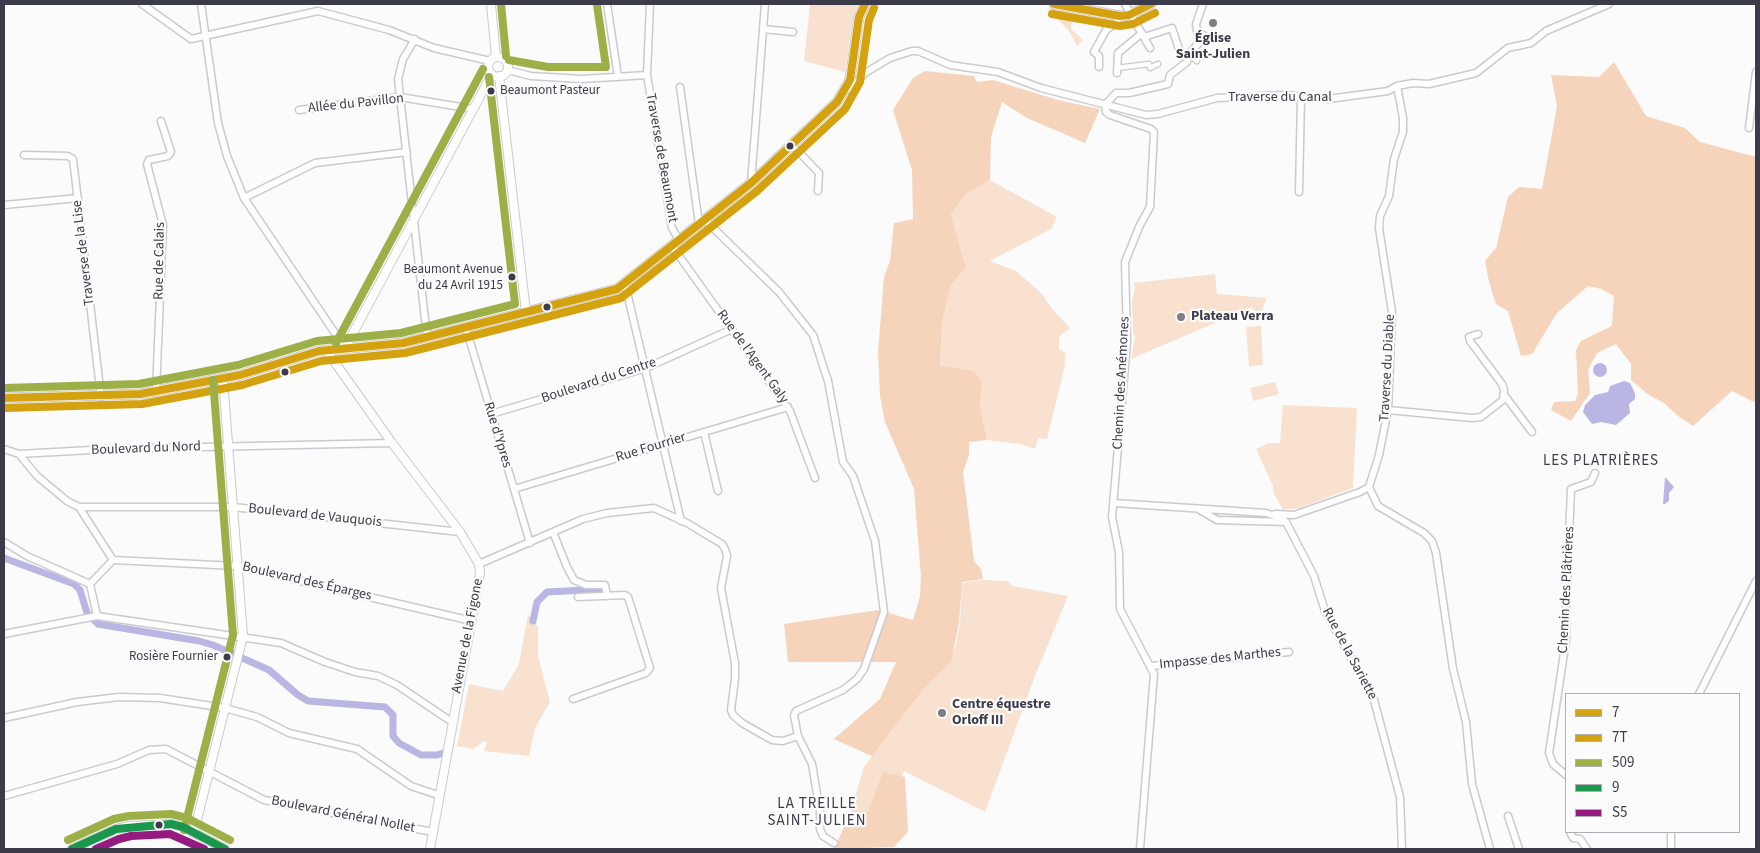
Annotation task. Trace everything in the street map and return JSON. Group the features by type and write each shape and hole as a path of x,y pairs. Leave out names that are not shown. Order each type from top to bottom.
{"main road":[{"path":"4,398 131,396 223,379 326,350 403,342 427,337 615,289 625,284 751,184 837,102 845,91 851,75 859,17 865,4"},
{"path":"1054,4 1125,15 1151,4"}],"street":[{"path":"142,4 191,39 318,11 352,19 359,23 415,39 434,48 505,61 507,70"},
{"path":"201,4 218,123 227,156 244,198 345,348 473,109 496,75 507,70 539,77 581,79 647,75"},
{"path":"491,4 493,59 488,68 496,75 526,312"},
{"path":"607,4 618,77"},
{"name":"Traverse de Beaumont","path":"650,4 647,75 675,243"},
{"path":"751,184 765,4"},
{"path":"1124,4 1125,15 1143,35 1150,48"},
{"path":"1105,105 1116,93 1130,93 1166,85 1170,75 1187,62 1189,54 1205,36 1196,28 1196,21 1203,4"},
{"path":"1397,86 1413,83 1429,84 1476,73 1508,48 1531,43 1546,31 1609,4"},
{"path":"1099,67 1099,56 1094,52 1106,30 1125,15"},
{"path":"1158,64 1150,68 1149,64 1117,70 1118,53 1143,35 1172,28 1179,49"},
{"path":"762,29 793,32"},
{"path":"415,39 400,69 400,97 427,337"},
{"name":"Chemin des Anémones","path":"845,91 868,71 890,58 918,51 950,65 998,72 1041,88 1105,105 1106,112 1110,115 1151,129 1154,132 1150,207 1140,225 1125,262 1127,342 1112,517 1119,552 1120,609 1152,666 1154,674 1140,849"},
{"path":"1189,54 1197,61"},
{"path":"1749,128 1756,72"},
{"name":"Traverse du Canal","path":"1105,105 1140,114 1152,115 1217,98 1232,96 1285,95 1313,99 1346,97 1388,91 1397,86"},
{"name":"Traverse du Diable","path":"1369,487 1379,456 1388,410 1392,312 1379,228 1380,216 1389,196 1394,159 1403,132 1403,118 1397,86"},
{"path":"680,87 702,222 779,292 813,335 828,381 843,462 853,476 875,541 884,612 864,669 857,679 842,690 796,711 794,715 798,736 812,764 820,812 820,829 824,836 834,843"},
{"name":"Allée du Pavillon","path":"299,110 400,97 473,109"},
{"path":"1299,192 1301,97"},
{"name":"Rue de Calais","path":"156,391 163,225 147,164 149,160 168,156 171,152 161,121"},
{"path":"793,146 819,173 818,191"},
{"path":"244,198 315,164 407,152"},
{"name":"Traverse de la Lise","path":"24,156 71,157 73,159 101,397"},
{"path":"4,205 78,198"},
{"name":"Rue de l'Agent Galy","path":"675,243 732,329 788,407 815,478"},
{"path":"625,284 681,521"},
{"name":"Rue d'Ypres","path":"466,328 530,543"},
{"name":"Boulevard du Centre","path":"491,414 646,368 732,329"},
{"path":"1478,334 1469,337 1470,342 1502,384 1505,396 1532,432"},
{"name":"Avenue de la Figone","path":"326,350 392,443 460,532 478,564 480,573 438,795 430,849"},
{"path":"194,832 243,636 223,379"},
{"path":"1388,410 1472,418 1481,417 1503,400 1505,396"},
{"name":"Rue Fourrier","path":"514,489 788,407"},
{"path":"704,432 718,492"},
{"name":"Boulevard du Nord","path":"4,449 20,454 228,446 392,443"},
{"path":"20,454 36,476 67,501 79,507 113,560 90,584 92,617"},
{"name":"Chemin des Plâtrières","path":"1565,774 1552,764 1549,753 1566,640 1571,489 1591,482 1595,472"},
{"path":"1114,503 1294,515 1360,492 1369,487 1378,506 1424,533 1432,541 1436,553 1453,669 1466,722 1472,784 1490,849"},
{"name":"Boulevard de Vauquois","path":"79,507 233,507 460,532"},
{"path":"478,564 583,519 636,508 654,508 681,521 722,544 727,556 721,588 735,663 736,680 731,710 733,715 742,723 772,740 783,741 798,736"},
{"path":"1199,509 1217,520 1286,522 1294,515"},
{"path":"1271,514 1286,522"},
{"name":"Rue de la Sariette","path":"1286,522 1314,576 1325,611 1374,700 1400,798 1402,849"},
{"path":"554,532 574,580 607,592 628,597 650,668 646,673 574,699"},
{"path":"4,542 27,556 90,584"},
{"name":"Boulevard des Éparges","path":"113,560 237,566 472,621"},
{"path":"1700,693 1756,581"},
{"path":"578,596 607,592"},
{"path":"4,634 92,617 243,636 281,643 302,654 354,672 378,676 397,685 452,722"},
{"name":"Impasse des Marthes","path":"1152,666 1289,652"},
{"path":"4,718 77,702 119,697 160,698 225,708 257,717 290,733 357,749 411,786 438,795"},
{"name":"Boulevard Général Nollet","path":"4,796 117,764 156,749 174,753 210,774 264,800 433,832"},
{"path":"1508,816 1519,849"},
{"path":"72,849 100,836 130,826 171,824 194,832 225,849"},
{"path":"1570,833 1573,838 1580,839 1587,849"},
{"path":"1670,833 1671,849"}],"shaded area":[{"path":"810,4 858,4 853,18 845,72 804,61"},
{"path":"1047,8 1068,12 1072,17 1071,29 1083,40 1077,46 1069,31"},
{"path":"1614,62 1646,116 1685,128 1700,142 1756,157 1756,403 1732,391 1693,426 1631,380 1631,364 1616,344 1597,353 1588,370 1590,393 1571,421 1551,410 1554,402 1575,401 1578,394 1576,350 1581,341 1612,326 1614,296 1601,289 1588,286 1557,313 1532,354 1521,356 1508,311 1496,304 1489,282 1485,261 1496,248 1508,197 1519,187 1542,189 1557,106 1551,75 1599,77"},
{"path":"925,71 974,76 977,82 993,80 1058,100 1100,109 1085,143 1027,118 1002,102 991,137 990,180 965,195 951,214 966,268 951,285 942,323 940,366 974,371 982,382 980,404 987,440 969,442 969,455 963,472 974,561 981,569 983,579 962,582 959,623 951,662 921,692 872,756 834,739 880,699 896,662 788,662 784,624 878,610 913,620 920,596 921,576 914,489 885,422 880,396 878,352 884,277 890,261 894,223 913,219 912,170 893,110 913,78"},
{"path":"990,180 1057,217 1051,229 990,261 1016,271 1041,293 1053,310 1070,328 1060,336 1059,349 1065,353 1065,365 1047,439 1038,438 1035,449 1020,444 987,440 980,404 982,382 940,366 942,323 951,285 966,268 951,214 965,195"},
{"name":"Plateau Verra","path":"1215,274 1217,294 1267,298 1261,313 1255,312 1252,307 1131,359 1135,336 1133,334 1132,303 1135,286 1133,283"},
{"path":"1261,326 1263,365 1249,366 1246,327"},
{"path":"1275,382 1279,394 1253,401 1250,388"},
{"path":"1283,405 1357,408 1353,488 1299,508 1283,510 1273,492 1273,486 1256,449 1269,443 1280,443"},
{"name":"Centre équestre Orloff III","path":"982,580 1008,581 1012,586 1068,596 1035,676 985,812 904,771 881,829 846,826 864,767 872,756 834,739 880,699 910,636 955,649 960,624 962,583"},
{"path":"528,615 538,627 538,656 550,702 535,728 529,756 484,751 487,742 484,741 473,749 457,746 469,684 503,691 519,664"},
{"path":"883,772 905,777 908,832 894,847 834,849 852,810 868,812"}],"water":[{"path":"1600,363 1605,365 1607,370 1605,375 1600,377 1595,375 1593,370 1595,365"},
{"path":"1624,381 1630,383 1635,393 1635,399 1629,404 1630,413 1616,425 1601,422 1592,424 1583,412 1585,405 1595,395 1608,392 1610,386"},
{"path":"1665,477 1674,487 1669,493 1669,501 1663,504"}],"waterway":[{"path":"4,558 74,584 80,590 87,613 98,624 213,645 269,670 298,695 308,701 385,707 393,715 393,736 399,743 421,755 437,755 449,751"},
{"path":"533,621 537,602 547,592 603,589"}],"transit line":[{"name":"509","path":"501,4 506,56"},
{"name":"7","path":"4,398 140,394 240,375 319,351 403,343 617,289 751,183 837,102 850,80 859,17 865,4"},
{"name":"7","path":"1054,4 1120,16 1129,15 1151,4"},
{"name":"509","path":"509,60 548,67 606,67 597,5"},
{"name":"7T","path":"4,408 142,404 242,385 321,361 405,353 621,298 757,191 845,109 860,82 869,20 874,8"},
{"name":"7T","path":"1052,14 1120,26 1133,24 1155,13"},
{"name":"509","path":"336,343 483,69"},
{"name":"509","path":"4,388 139,384 238,365 317,341 401,333 515,304 489,77"},
{"name":"509","path":"184,830 233,635 213,380"},
{"name":"509","path":"68,840 114,819 129,816 171,814 187,818 230,840"},
{"name":"9","path":"72,849 116,829 171,824 183,827 225,849"},
{"name":"S5","path":"96,849 131,836 170,834 204,849"}],"place":[{"name":"Église Saint-Julien","path":"1213,23"},
{"name":"Beaumont Pasteur","path":"491,91"},
{"name":"Beaumont Avenue du 24 Avril 1915","path":"512,277"},
{"name":"Plateau Verra","path":"1181,317"},
{"name":"Rosière Fournier","path":"227,657"},
{"name":"Centre équestre Orloff III","path":"942,713"}],"district":[{"name":"LES PLATRIÈRES","path":"1601,462"},
{"name":"LA TREILLE SAINT-JULIEN","path":"817,814"}]}
